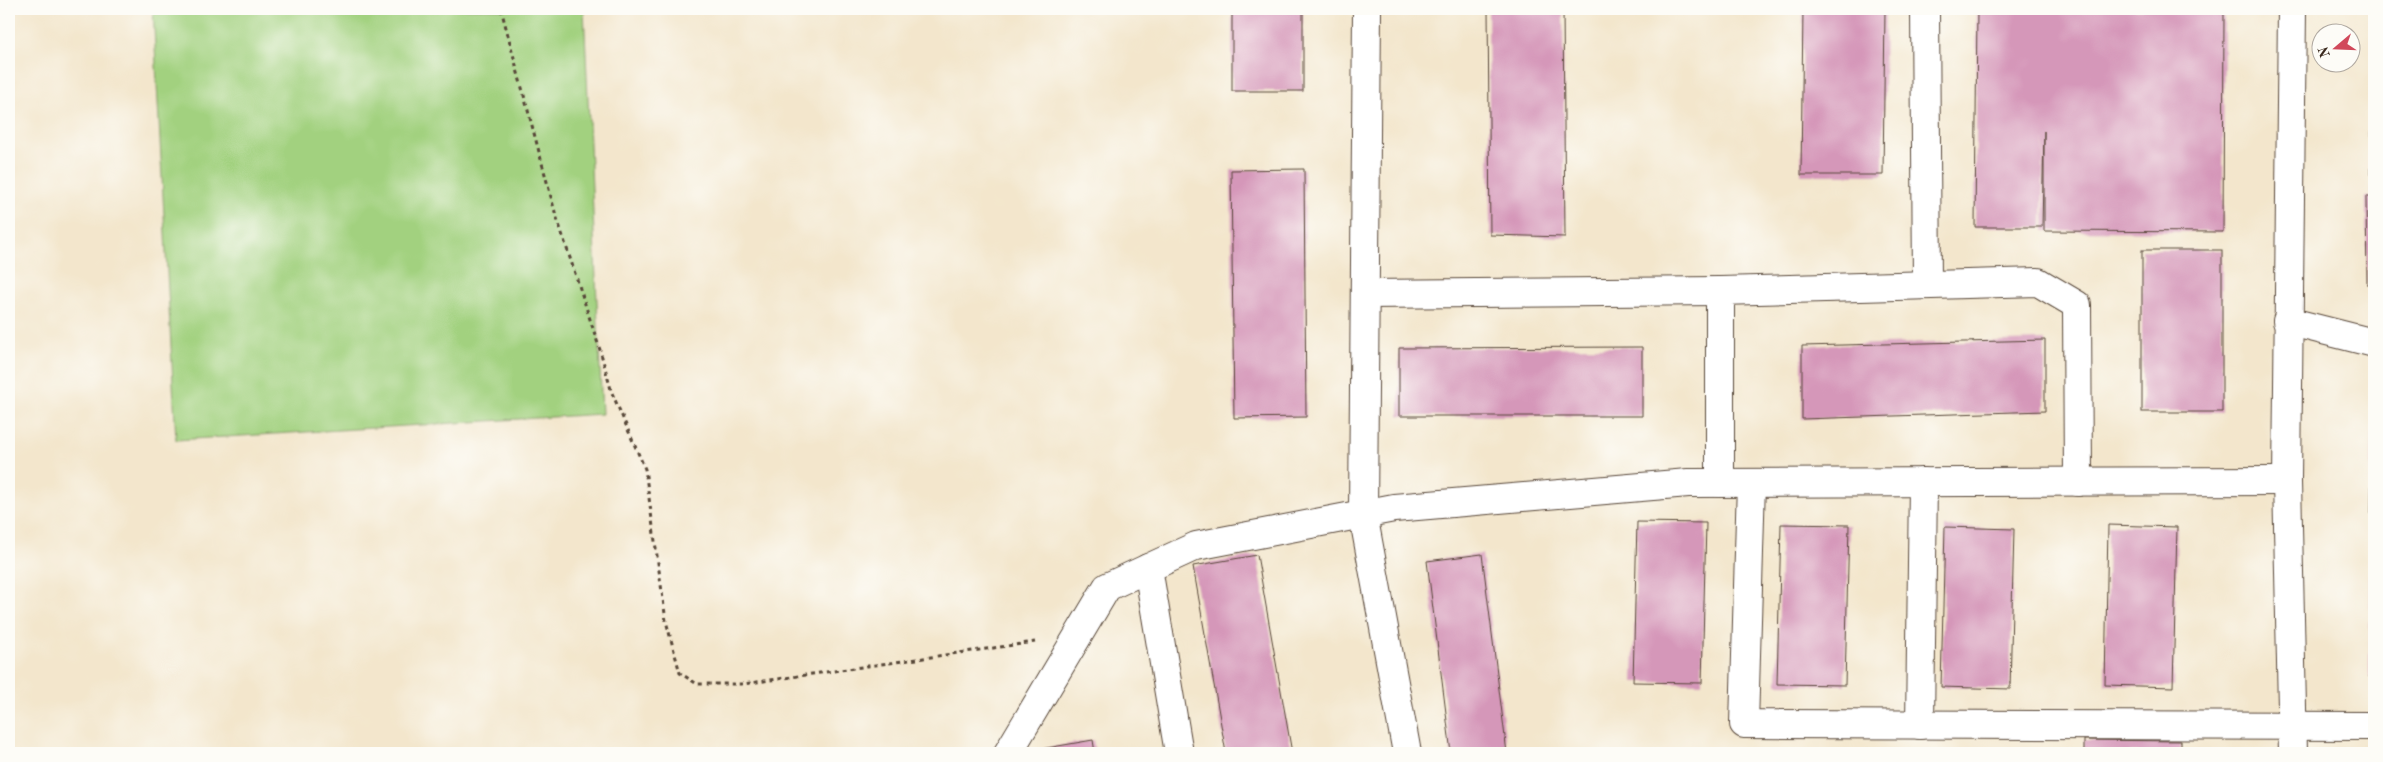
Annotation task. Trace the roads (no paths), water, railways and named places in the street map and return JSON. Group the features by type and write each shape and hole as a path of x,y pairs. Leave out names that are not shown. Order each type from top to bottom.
{"street":[{"path":"1368,9 1363,514 1407,753"},
{"path":"1925,9 1927,285"},
{"path":"2292,9 2287,322 2287,481 2294,753"},
{"path":"1365,294 1720,291 2038,282 2077,306 2078,482"},
{"path":"1720,291 1720,483"},
{"path":"2287,322 2374,343"},
{"path":"1008,753 1107,587 1196,546 1414,506 1688,483 2287,481"},
{"path":"1920,725 1923,482"},
{"path":"1751,483 1744,724 2374,726"},
{"path":"1148,568 1179,753"}]}
